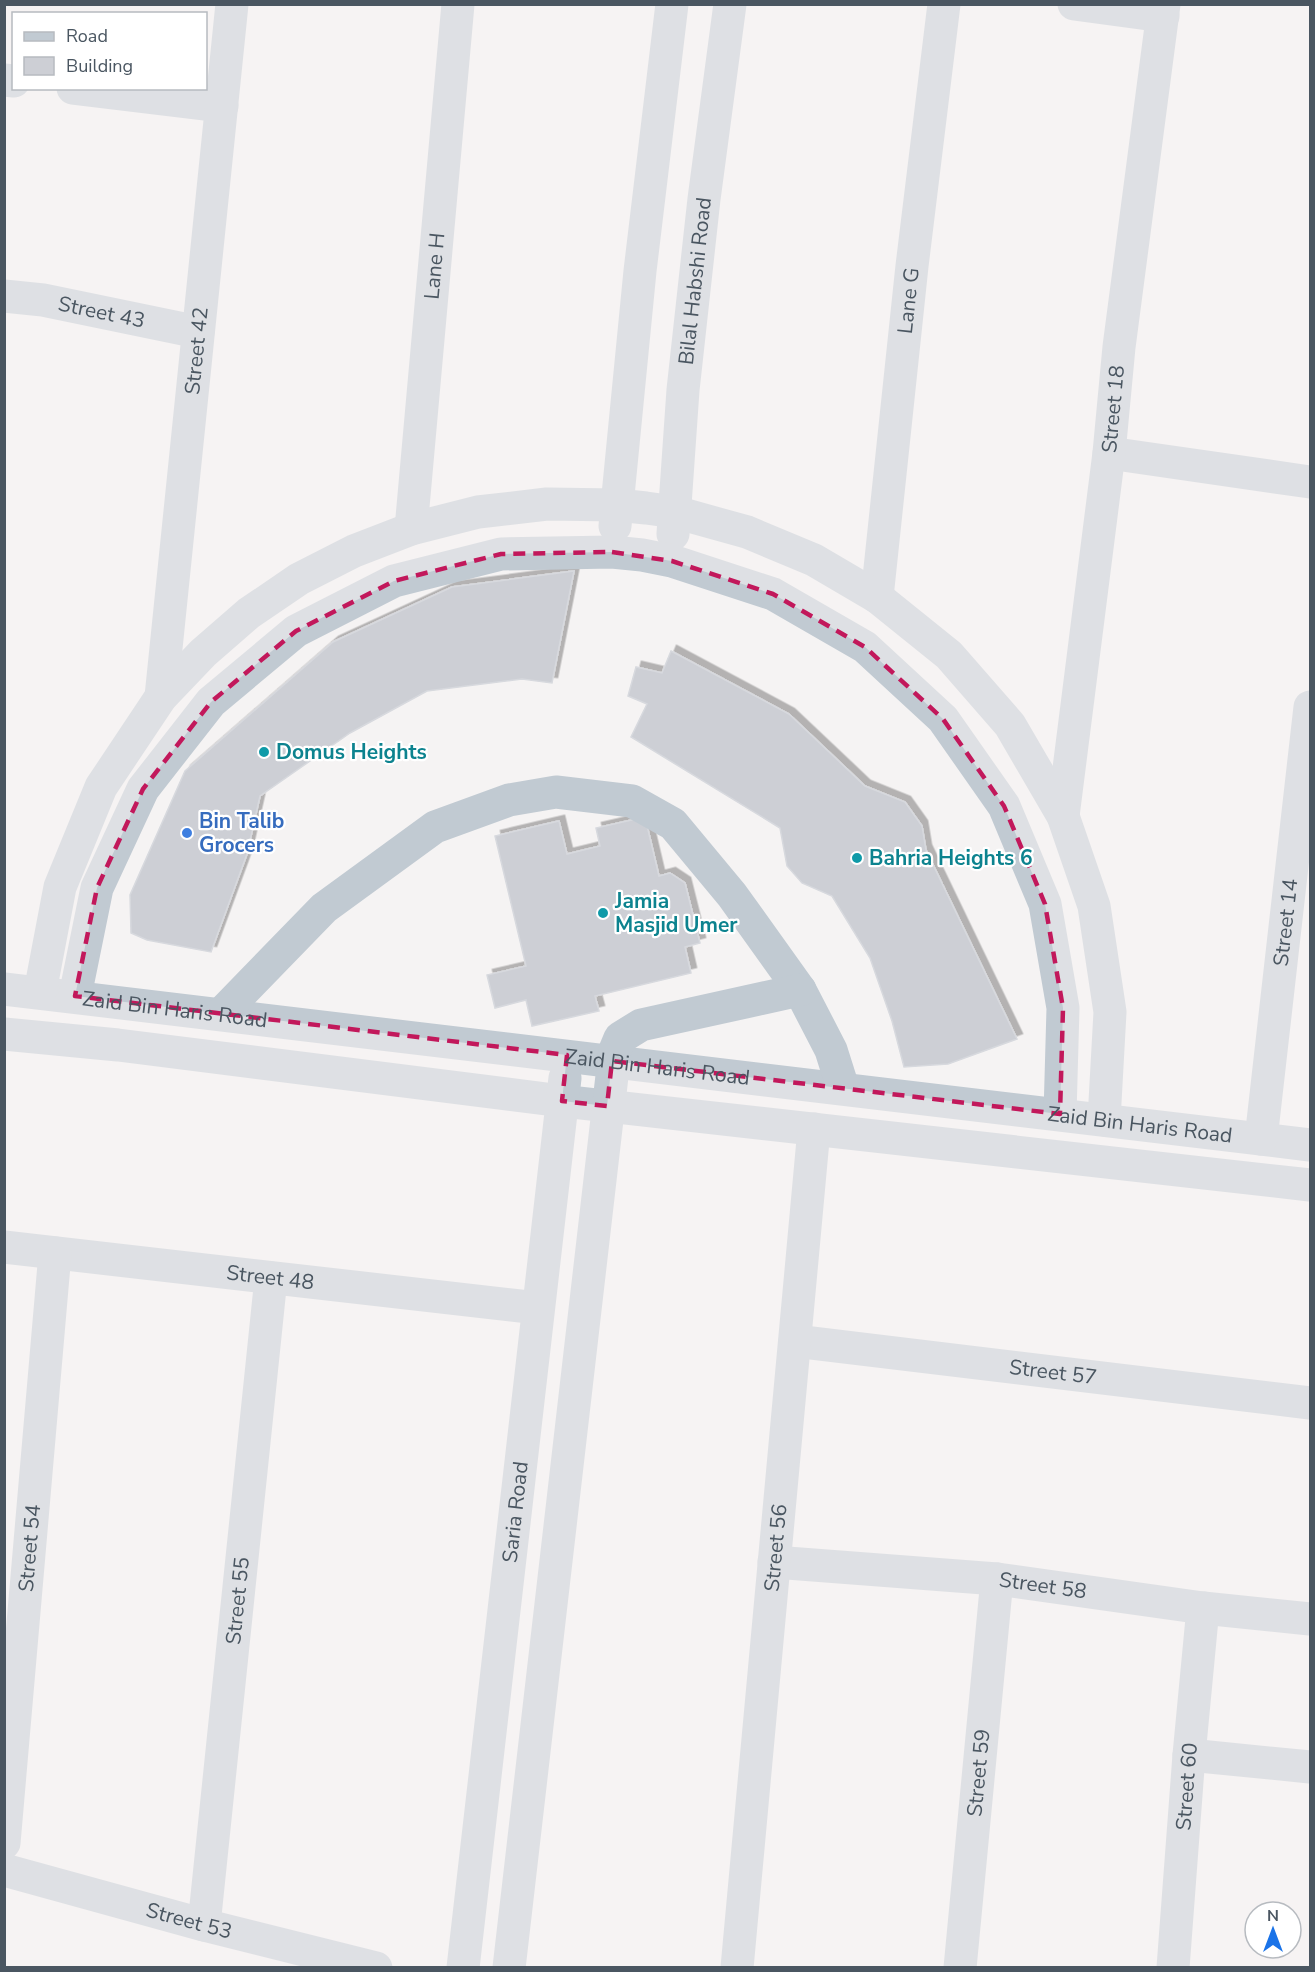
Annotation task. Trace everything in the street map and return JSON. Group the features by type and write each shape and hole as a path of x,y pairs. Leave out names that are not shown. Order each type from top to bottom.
{"street":[{"name":"Street 42","path":"161,698 232,4"},
{"name":"Lane H","path":"411,529 458,4"},
{"path":"612,552 640,271 672,4"},
{"name":"Bilal Habshi Road","path":"672,561 684,379 704,199 730,4"},
{"name":"Lane G","path":"877,597 912,266 944,4"},
{"path":"1074,4 1164,10"},
{"name":"Street 18","path":"1063,816 1109,453 1119,347 1164,10"},
{"path":"90,90 222,106"},
{"name":"Street 43","path":"4,296 43,300 198,332"},
{"path":"1109,453 1311,482"},
{"path":"40,992 60,887 101,787 161,698 203,653 249,613 299,579 354,551 411,529 478,512 547,504 617,506 675,512 747,532 814,560 877,597 949,655 1010,725 1063,816 1094,906 1110,1012 1104,1120"},
{"path":"75,996 98,888 134,808 143,789 210,702 296,631 394,581 501,555 612,552 672,561 773,594 865,647 943,719 1004,807 1045,904 1063,1008 1060,1114"},
{"name":"Street 14","path":"1261,1139 1298,930 1311,707"},
{"path":"221,1014 324,908 435,827 509,800 556,792 632,801 673,824 732,895 800,990 831,1050 843,1089"},
{"name":"Zaid Bin Haris Road","path":"4,989 1311,1145"},
{"path":"509,1968 612,1061 620,1038 641,1025 800,990"},
{"name":"Zaid Bin Haris Road","path":"4,1034 118,1045 562,1101 1311,1185"},
{"name":"Saria Road","path":"462,1968 567,1055"},
{"name":"Street 56","path":"737,1968 814,1130"},
{"name":"Street 48","path":"4,1247 538,1308"},
{"name":"Street 54","path":"4,1843 55,1253"},
{"name":"Street 55","path":"204,1925 271,1278"},
{"name":"Street 57","path":"795,1341 1311,1403"},
{"name":"Street 58","path":"774,1562 997,1579 1203,1608 1311,1619"},
{"name":"Street 59","path":"960,1968 997,1579"},
{"name":"Street 60","path":"1173,1968 1203,1608"},
{"path":"1189,1755 1311,1767"},
{"name":"Street 53","path":"4,1870 204,1925 376,1968"}],"highlighted area":[{"path":"612,552 672,561 773,594 865,647 943,719 1004,806 1045,904 1063,1008 1060,1114 612,1061 607,1106 562,1101 567,1055 75,996 97,888 143,789 211,702 296,631 394,581 501,554"}],"building":[{"name":"Domus Heights","path":"574,571 552,683 522,679 427,691 350,733 260,796 247,854 211,952 147,940 131,933 130,895 185,771 333,642 452,587"},
{"name":"Bahria Heights 6","path":"671,651 789,714 865,786 905,802 922,826 926,850 1017,1039 948,1064 904,1067 892,1021 870,958 832,896 802,883 787,866 780,828 631,737 647,704 628,696 636,667 662,673"},
{"name":"Jamia Masjid Umer","path":"645,817 659,876 670,873 685,883 700,943 685,947 691,973 595,996 599,1011 532,1026 526,1000 495,1008 487,975 526,966 495,836 559,821 567,854 600,846 596,828"}],"place":[{"name":"Domus Heights","path":"264,752"},
{"name":"Bin Talib Grocers","path":"187,833"},
{"name":"Bahria Heights 6","path":"857,858"},
{"name":"Jamia Masjid Umer","path":"603,913"}]}
